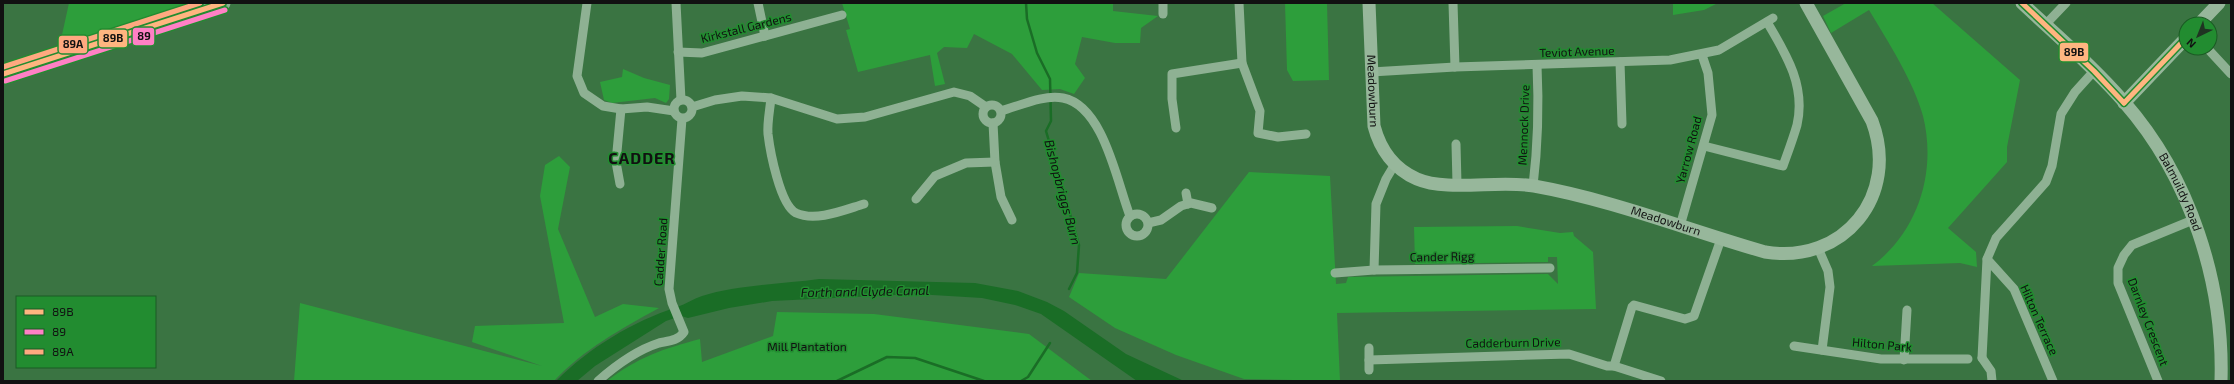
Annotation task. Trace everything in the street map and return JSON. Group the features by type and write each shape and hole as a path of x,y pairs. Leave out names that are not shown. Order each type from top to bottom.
{"main road":[{"path":"3,74 224,3"}],"street":[{"path":"587,3 577,76 584,93 603,106 621,109 648,107 674,111"},
{"path":"676,3 681,100 675,106 674,111 677,116 682,119 690,115 692,107 689,102 681,100"},
{"path":"758,3 765,36"},
{"path":"1163,3 1163,14"},
{"path":"1239,3 1242,63 1260,111 1258,132 1278,137 1306,134"},
{"name":"Meadowburn","path":"1369,3 1374,126 1380,143 1395,164 1409,175 1425,182 1457,184 1487,183 1533,186 1598,201 1765,252 1781,254 1799,253 1818,248 1845,233 1866,209 1878,180 1880,155 1878,140 1872,121 1806,3"},
{"path":"1453,3 1455,67"},
{"name":"Balmuildy Road","path":"2022,3 2094,71 2124,102 2164,158 2180,189 2193,220 2210,274 2219,330 2221,381"},
{"path":"2045,25 2066,3"},
{"path":"2207,16 2219,3"},
{"name":"Kirkstall Gardens","path":"678,52 702,53 842,15"},
{"name":"Teviot Avenue","path":"1371,72 1455,67 1670,60 1702,55 1719,50 1770,20 1797,83 1799,104 1797,124 1783,166 1704,146"},
{"path":"2124,102 2178,46"},
{"name":"Yarrow Road","path":"1680,226 1712,115 1708,73 1702,55"},
{"path":"2214,56 2231,74"},
{"path":"1620,62 1622,124"},
{"path":"1176,128 1172,99 1172,74 1242,63"},
{"name":"Mennock Drive","path":"1533,186 1538,152 1539,109 1537,65"},
{"path":"1992,381 1991,371 1975,358 1987,259 1996,238 2046,182 2052,166 2061,114 2075,92 2094,71"},
{"path":"692,107 715,100 742,96 771,98 837,119 865,116 954,92 970,96 986,107 995,105 1000,111 1000,119 993,123 987,122 983,112 986,107"},
{"path":"771,98 768,133 781,192 787,206 796,213 813,216 836,213 864,204"},
{"path":"1000,111 1041,100 1063,98 1080,106 1095,125 1108,152 1130,216 1126,226 1132,235 1144,233 1148,223"},
{"path":"620,184 616,162 621,109"},
{"name":"Cadder Road","path":"598,381 623,361 658,344 675,340 684,332 672,303 669,289 682,119"},
{"path":"993,123 995,162 1001,197 1012,220"},
{"path":"1456,144 1457,184"},
{"path":"916,199 935,176 966,163 995,162"},
{"path":"1374,270 1376,204 1386,179 1395,164"},
{"path":"1186,193 1188,204"},
{"path":"1148,223 1161,220 1188,204 1212,208"},
{"path":"1130,216 1136,213 1142,215 1148,223"},
{"name":"Darnley Crescent","path":"2158,381 2118,283 2118,268 2124,255 2132,245 2193,220"},
{"path":"1614,366 1632,307 1634,305 1685,319 1694,316 1721,239"},
{"path":"1818,248 1828,271 1830,287 1822,350"},
{"name":"Hilton Terrace","path":"1987,259 2014,289 2053,381"},
{"name":"Cander Rigg","path":"1336,273 1374,270 1550,268"},
{"path":"1904,360 1907,310"},
{"name":"Hilton Park","path":"1794,346 1904,360 1975,358"},
{"path":"1369,348 1369,370"},
{"name":"Cadderburn Drive","path":"1369,360 1569,354 1661,381"}],"green space":[{"path":"69,3 215,3 58,53"},
{"path":"842,3 1113,3 1113,11 1158,16 1141,28 1140,43 1115,43 1082,37 1075,64 1085,78 1074,94 1060,89 1042,90 1012,54 974,34 967,48 944,47 937,53 945,84 935,86 930,55 858,72 846,30 850,29"},
{"path":"1285,3 1327,3 1329,80 1293,81 1287,70"},
{"path":"1673,3 1718,3 1704,10 1673,15"},
{"path":"1846,3 1932,3 2020,80 2007,147 2007,162 1948,228 1976,252 1977,267 1960,263 1872,266 1888,252 1901,236 1912,218 1920,199 1925,179 1927,137 1919,103 1907,75 1869,10 1831,33 1823,16"},
{"path":"623,69 644,78 670,85 669,99 666,103 655,98 612,103 604,100 600,82 622,77"},
{"path":"559,156 570,167 558,229 595,317 623,304 659,308 590,349 554,381 294,381 300,303 542,366 472,342 475,326 564,323 540,196 545,165"},
{"path":"1249,172 1330,176 1336,284 1346,283 1348,277 1548,274 1558,284 1557,257 1548,257 1548,262 1415,264 1414,227 1517,226 1560,233 1573,232 1574,236 1593,252 1596,309 1337,313 1340,381 1244,379 1176,355 1115,328 1069,297 1079,273 1166,279"},
{"name":"Mill Plantation","path":"777,312 874,314 1029,334 1092,381 607,381 640,360 674,346 700,339 702,362 773,336"}],"water":[{"name":"Forth and Clyde Canal","path":"819,279 975,283 1018,291 1047,302 1064,311 1126,354 1184,381 1137,381 1041,314 1015,305 982,298 916,294 772,301 729,308 688,318 681,316 666,321 595,366 577,381 556,381 583,357 612,337 644,320 699,297 730,289"}],"waterway":[{"name":"Bishopbriggs Burn","path":"1026,3 1027,19 1037,53 1050,79 1051,121 1046,131 1079,245 1077,273 1069,289"},
{"name":"Bishopbriggs Burn","path":"1021,381 1028,377 1050,343"},
{"name":"Bishopbriggs Burn","path":"837,381 887,357 915,358 984,381"}],"transit line":[{"name":"89A","path":"3,67 200,3"},
{"name":"89B","path":"3,74 223,3"},
{"name":"89B","path":"2022,3 2094,71 2124,103"},
{"name":"89","path":"5,81 225,10"},
{"name":"89B","path":"2124,103 2178,46"}],"district":[{"name":"CADDER","path":"642,158"}]}
